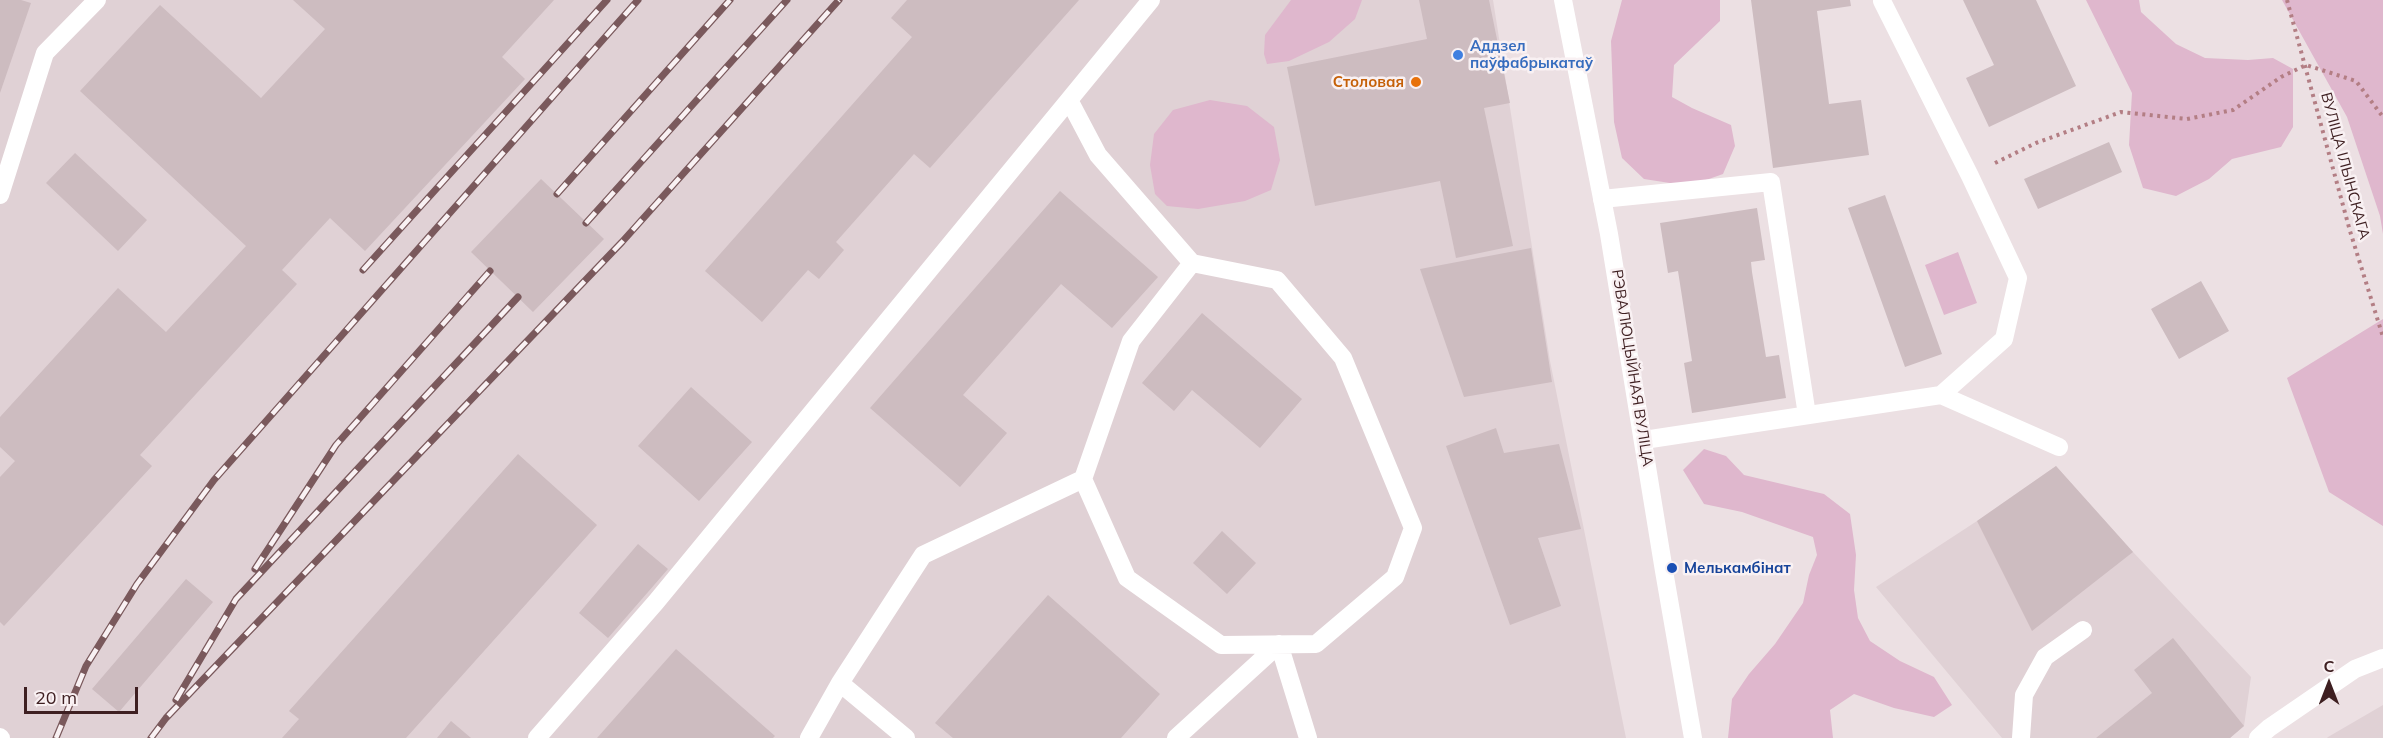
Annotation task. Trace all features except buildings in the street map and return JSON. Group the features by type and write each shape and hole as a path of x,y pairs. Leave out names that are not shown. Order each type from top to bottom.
{"street":[{"path":"0,195 45,53 97,0"},
{"path":"537,738 656,602 1151,0"},
{"name":"РЭВАЛЮЦЫЙНАЯ ВУЛІЦА","path":"1563,0 1602,200 1694,738"},
{"path":"1882,1 1970,176 2018,278 2004,339 1941,395"},
{"path":"1069,99 1098,155 1192,263 1277,280 1343,358 1413,528 1395,577 1316,644 1221,645 1127,578 1083,479 1131,341 1192,263"},
{"path":"1602,200 1771,182 1807,414"},
{"path":"1644,440 1941,395 2059,447"},
{"path":"809,738 840,683 923,555 1083,479"},
{"path":"2021,738 2024,695 2045,657 2083,630"},
{"path":"1176,738 1279,644"},
{"path":"1279,644 1308,738"},
{"path":"2258,738 2355,669 2383,657"},
{"path":"840,683 906,738"}],"path":[{"name":"ВУЛІЦА ІЛЬІНСКАГА","path":"2287,0 2350,231 2383,337"},
{"path":"1970,176 2036,142 2121,112 2187,119 2233,110 2281,77 2306,65 2356,81 2383,117"}],"shaded area":[{"path":"0,0 1493,0 1550,361 1626,738 0,738"},
{"path":"1291,0 1362,0 1355,19 1329,42 1289,61 1267,64 1264,54 1265,35"},
{"path":"1622,0 1720,0 1720,21 1674,65 1672,97 1731,125 1735,146 1723,174 1689,186 1644,179 1622,158 1614,122 1611,41"},
{"path":"2086,0 2139,0 2141,12 2176,44 2205,58 2248,60 2273,58 2293,69 2293,127 2281,147 2232,159 2209,179 2176,196 2143,188 2129,145 2132,93"},
{"path":"2282,0 2383,0 2383,234 2380,216 2347,117"},
{"path":"1210,100 1247,106 1274,127 1280,160 1271,190 1245,201 1198,209 1167,206 1155,194 1150,165 1154,134 1173,110"},
{"path":"1958,252 1977,303 1944,315 1925,265"},
{"path":"2383,319 2383,526 2329,492 2287,378"},
{"path":"1704,449 1726,456 1744,475 1824,494 1850,514 1856,555 1854,590 1858,618 1870,641 1900,661 1934,677 1952,705 1934,717 1894,708 1854,694 1830,710 1833,738 1728,738 1732,699 1749,674 1775,644 1803,603 1809,575 1817,555 1813,537 1742,512 1704,504 1683,470"},
{"path":"2056,466 2133,552 2251,677 2244,726 2230,738 2002,738 1876,587"},
{"path":"2383,705 2383,738 2327,738 2328,737"}],"railway":[{"path":"363,270 607,0"},
{"path":"56,738 86,666 137,584 214,480 638,0"},
{"path":"557,194 730,0"},
{"path":"586,223 787,0"},
{"path":"151,738 166,718 622,242 839,0"},
{"path":"255,569 336,445 490,271"},
{"path":"176,700 236,599 518,297"}],"place":[{"name":"Аддзел паўфабрыкатаў","path":"1458,55"},
{"name":"Столовая","path":"1416,82"},
{"name":"Мелькамбінат","path":"1672,568"}]}
